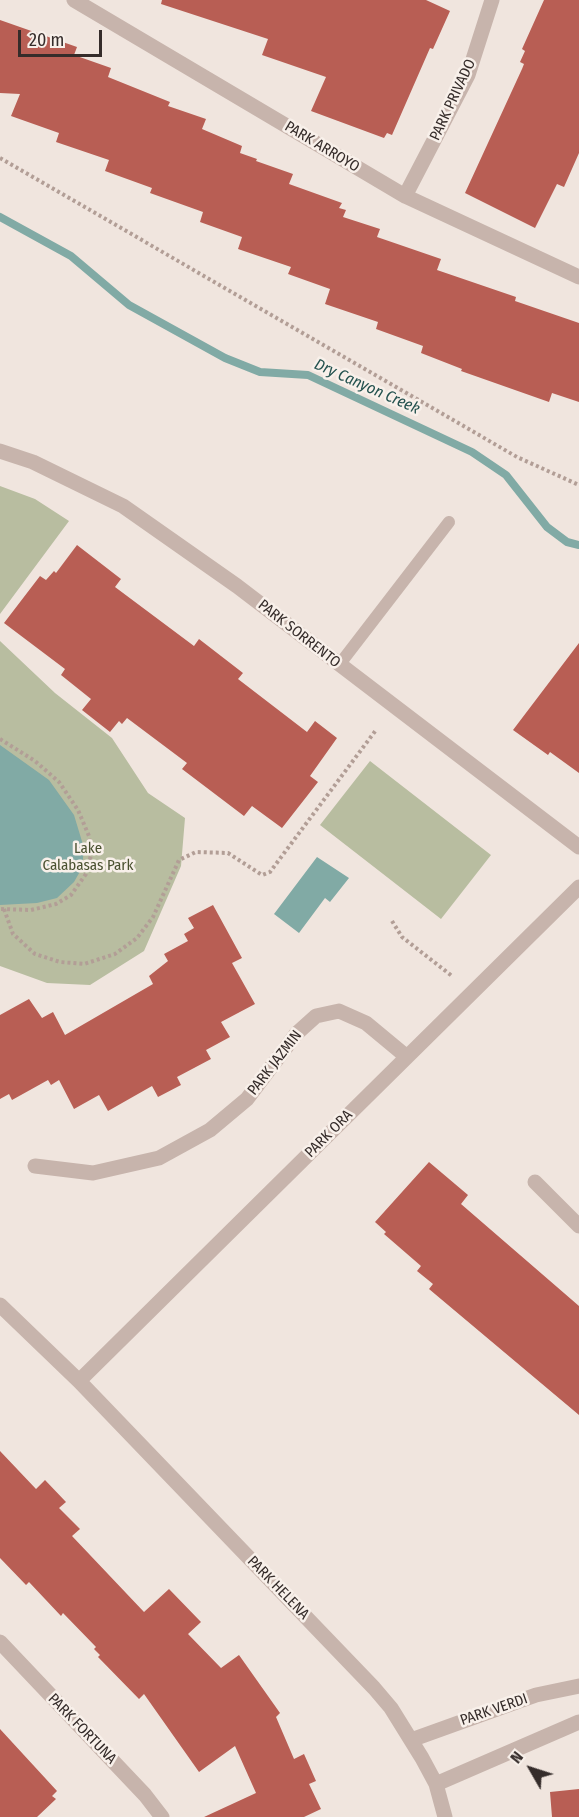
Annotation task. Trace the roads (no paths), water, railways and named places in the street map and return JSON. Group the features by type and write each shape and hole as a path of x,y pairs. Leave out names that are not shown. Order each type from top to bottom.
{"street":[{"name":"PARK ARROYO","path":"74,0 405,196 579,277"},
{"name":"PARK PRIVADO","path":"405,196 468,75 492,0"},
{"name":"PARK SORRENTO","path":"0,451 33,462 123,506 237,586 472,763 579,847"},
{"name":"PARK ORA","path":"79,1381 579,887"},
{"name":"PARK JAZMIN","path":"35,1166 93,1173 159,1158 210,1130 247,1100 296,1034 316,1016 339,1011 366,1023 407,1058"},
{"path":"535,1182 579,1226"},
{"name":"PARK HELENA","path":"0,1305 79,1381 374,1688 411,1740 436,1784 445,1817"},
{"name":"PARK FORTUNA","path":"0,1642 146,1795 162,1817"},
{"name":"PARK VERDI","path":"411,1740 536,1695 579,1686"},
{"path":"436,1784 579,1722"}],"lane":[{"path":"339,665 450,522"}],"water":[{"path":"0,745 49,780 74,815 84,848 82,868 74,882 57,898 37,903 0,905"},
{"path":"317,857 349,878 330,902 325,898 299,933 274,914"}],"waterway":[{"name":"Dry Canyon Creek","path":"0,217 71,256 129,305 225,358 260,372 308,375 472,452 506,475 547,527 567,542 579,545"}],"park label":[{"name":"Lake Calabasas Park","path":"88,858"}]}
